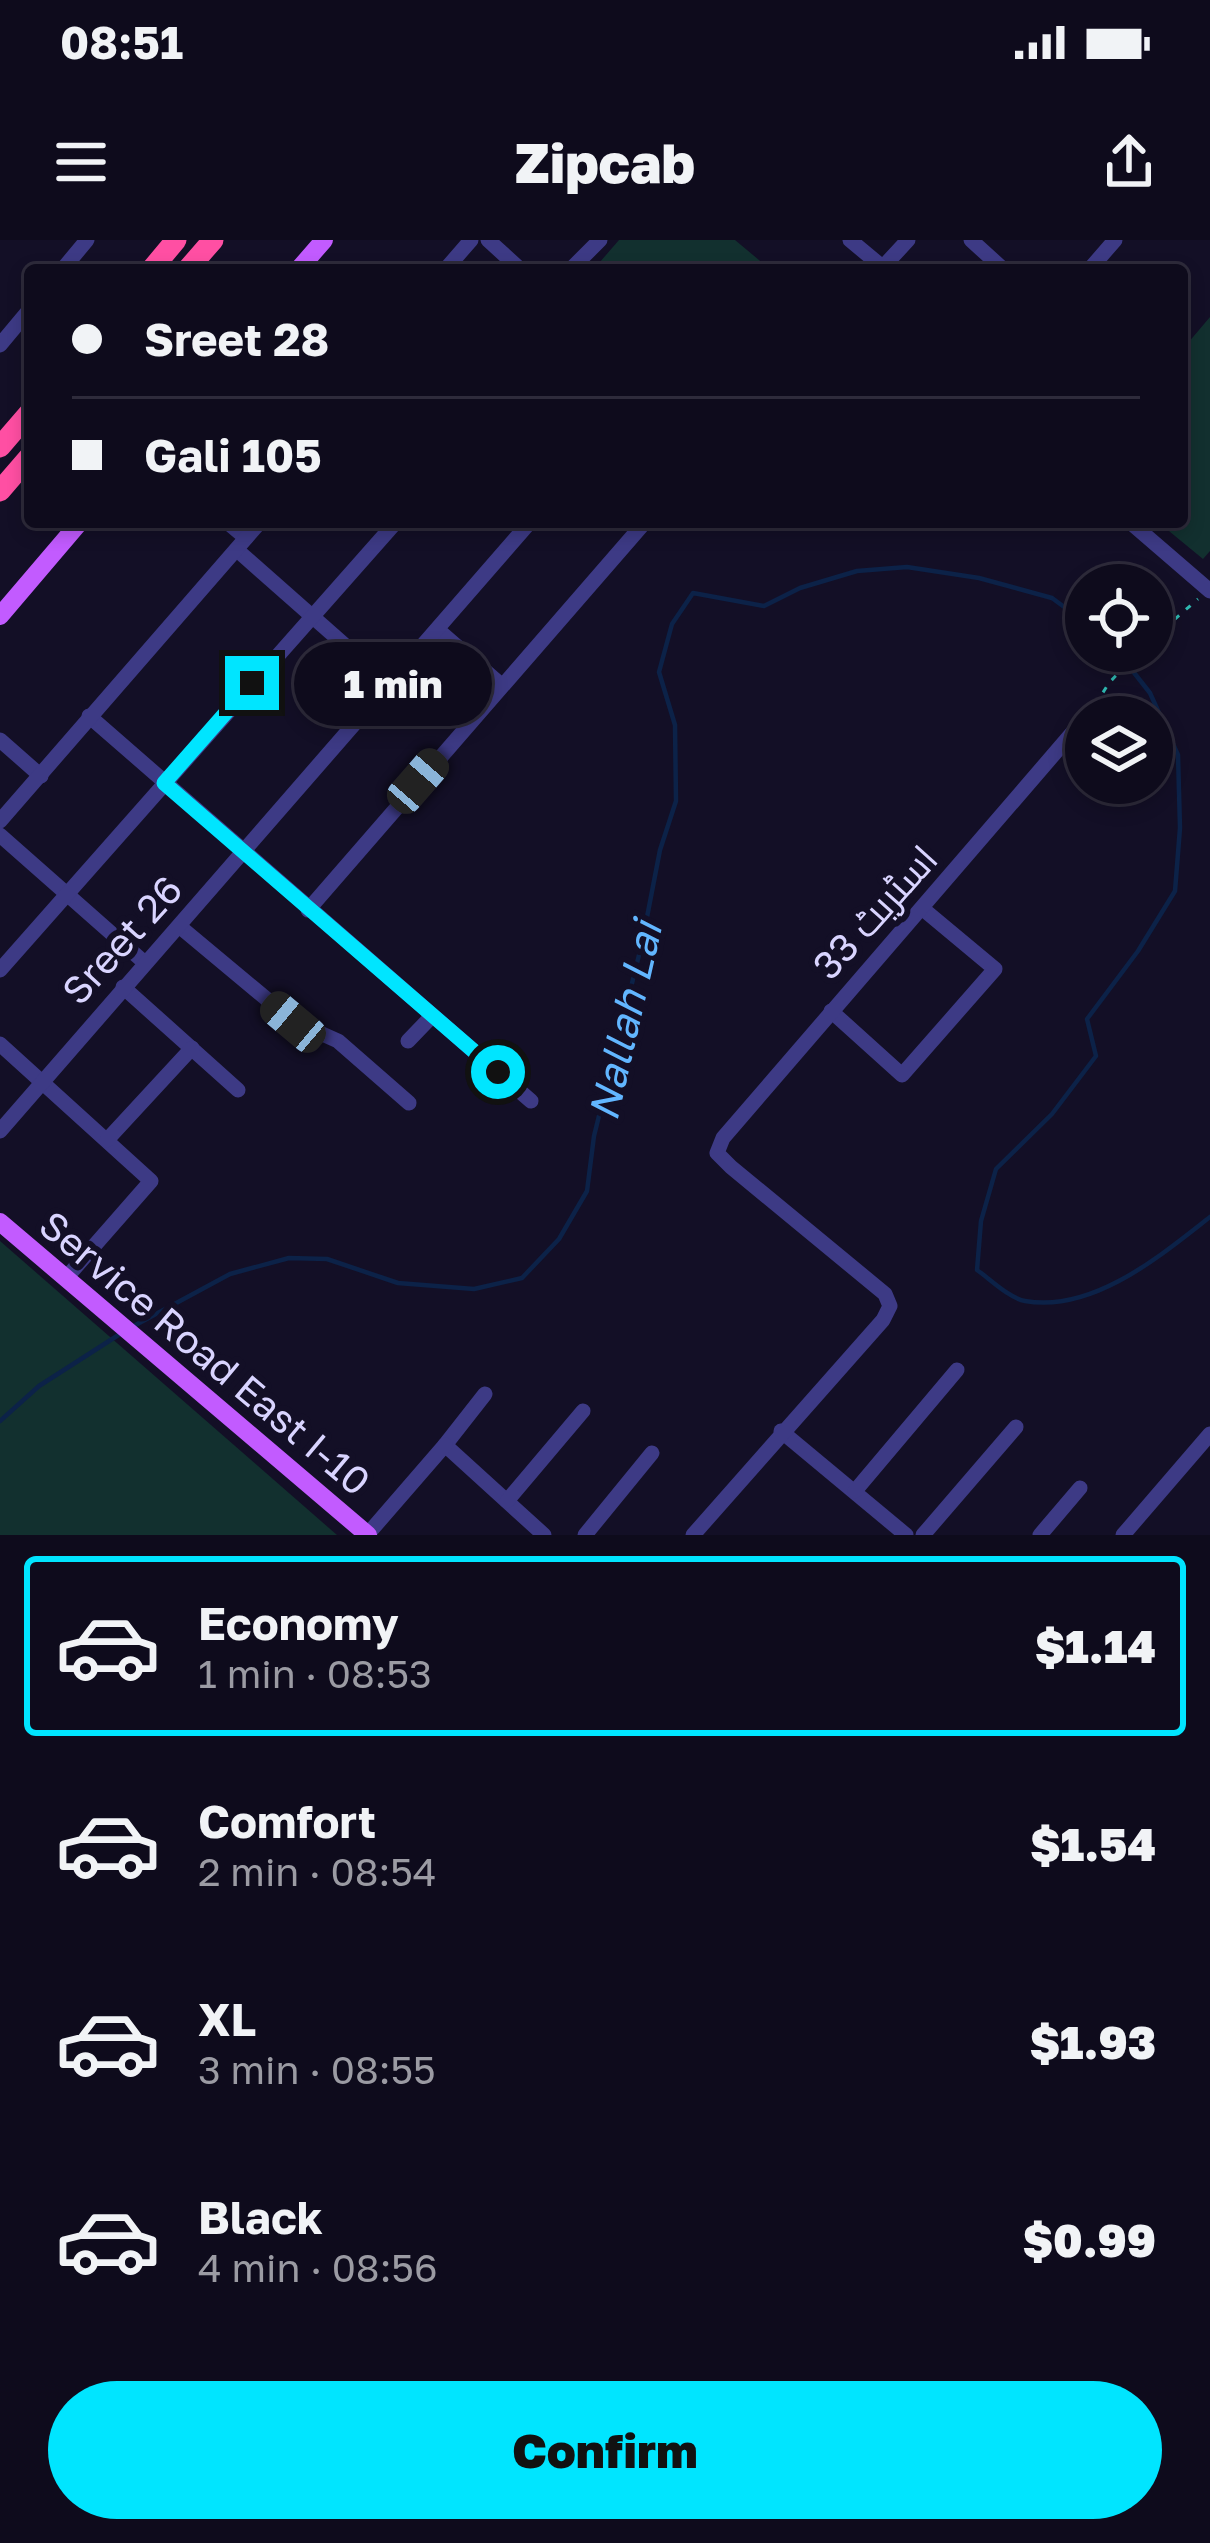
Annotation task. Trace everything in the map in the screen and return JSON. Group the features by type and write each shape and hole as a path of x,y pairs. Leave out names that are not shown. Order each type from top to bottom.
{"highway":[{"path":"156,264 176,240"},
{"path":"192,264 213,240"},
{"path":"0,447 24,419"},
{"path":"0,491 24,463"}],"main road":[{"path":"303,264 324,240"},
{"path":"0,616 75,528"},
{"name":"Service Road East I-10","path":"0,1222 368,1535"}],"street":[{"path":"67,264 87,240"},
{"path":"450,264 471,240"},
{"path":"488,240 514,264"},
{"path":"576,264 600,240"},
{"path":"850,240 878,264"},
{"path":"888,264 908,240"},
{"path":"971,240 997,264"},
{"path":"0,345 24,316"},
{"path":"230,528 311,616 390,685"},
{"path":"0,821 255,528"},
{"path":"0,970 391,528"},
{"name":"Sreet 26","path":"0,1131 525,528"},
{"path":"308,910 640,528"},
{"path":"1137,528 1207,584"},
{"path":"438,630 500,685"},
{"path":"89,716 532,1101"},
{"path":"0,740 41,776"},
{"name":"اسٹریٹ 33","path":"781,1431 883,1320 890,1306 884,1294 717,1153 723,1138 1065,742"},
{"path":"0,835 145,963"},
{"path":"831,1011 902,1075 995,969 923,909"},
{"path":"179,926 293,1022 338,1041 409,1103"},
{"path":"123,987 238,1090"},
{"path":"408,1041 432,1016"},
{"path":"0,1044 149,1178 150,1184 67,1278"},
{"path":"107,1140 192,1048"},
{"path":"855,1491 958,1370"},
{"path":"368,1535 485,1394"},
{"path":"507,1502 583,1411"},
{"path":"923,1535 1016,1427"},
{"path":"693,1535 781,1431 907,1535"},
{"path":"1126,1534 1210,1434"},
{"path":"445,1444 544,1535"},
{"path":"585,1535 652,1453"},
{"path":"1040,1535 1080,1488"}],"path":[{"path":"1173,618 1207,584"},
{"path":"1100,696 1119,672"}],"green space":[{"path":"619,240 735,240 764,264 598,264"},
{"path":"1210,317 1210,551 1203,559 1165,528 1188,528 1188,343"},
{"path":"0,1241 337,1535 0,1535"}],"waterway":[{"name":"Nallah Lai","path":"130,1328 230,1274 289,1258 327,1259 398,1283 474,1289 522,1278 559,1239 587,1191 594,1136 660,850 676,801 675,725 659,672 672,624 693,593 764,606 800,588 857,571 907,567 979,578 1052,598 1065,608"},
{"name":"Nallah Lai","path":"1134,672 1150,693 1178,755 1180,828 1175,891 1087,1019 1096,1056 1052,1114 996,1169 981,1221 977,1270 1025,1301 1076,1298 1124,1278 1210,1217"},
{"name":"Nallah Lai","path":"0,1421 39,1386 120,1334"}],"route":[{"path":"252,683 164,783 498,1072"}]}
